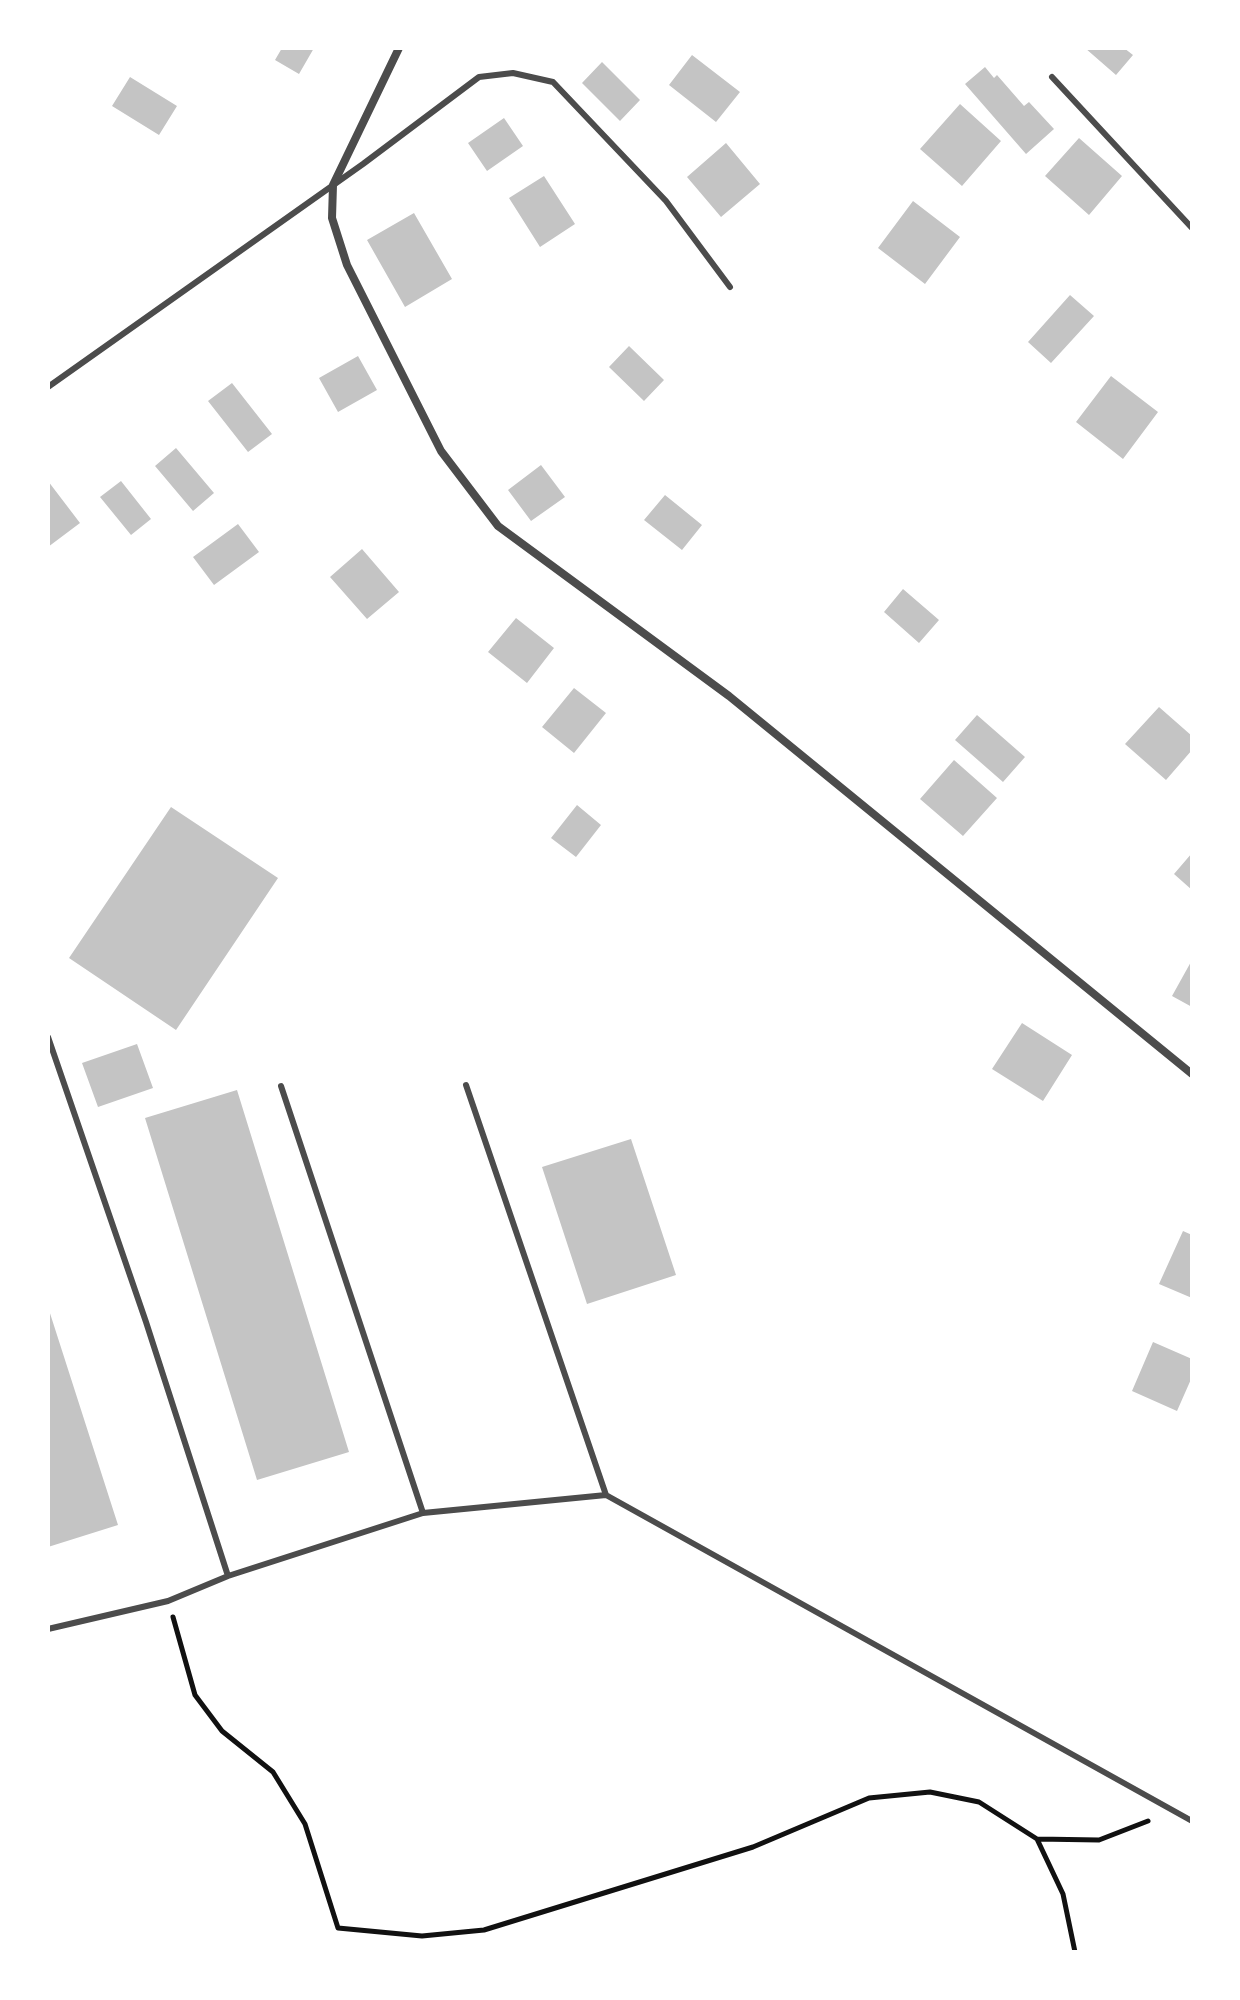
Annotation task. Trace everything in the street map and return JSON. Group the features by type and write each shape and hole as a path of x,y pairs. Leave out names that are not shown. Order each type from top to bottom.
{"street":[{"path":"399,48 333,185 332,218 347,265 441,451 498,526 729,696 1192,1074"}],"lane":[{"path":"48,387 333,185 479,77 513,73 553,82 666,201 730,287"},
{"path":"1052,77 1192,228"},
{"path":"48,1037 146,1322 228,1576"},
{"path":"466,1085 606,1495"},
{"path":"281,1086 423,1513"},
{"path":"48,1629 168,1601 228,1576 423,1513 606,1495 1192,1821"}],"path":[{"path":"168,1601 195,1695 222,1731 273,1772 305,1824 338,1928 422,1936 484,1930 753,1847 869,1798 930,1792 979,1802 1037,1839 1099,1840 1173,1811"},
{"path":"1037,1839 1063,1894 1075,1952"}],"building":[{"path":"282,48 314,48 299,74 275,60"},
{"path":"1085,48 1124,48 1133,55 1116,75"},
{"path":"692,55 740,92 716,122 669,85"},
{"path":"602,62 640,100 620,121 582,83"},
{"path":"985,67 994,78 997,75 1024,106 1029,102 1054,129 1026,154 965,84"},
{"path":"130,77 177,106 159,135 112,106"},
{"path":"960,104 1001,141 962,186 920,149"},
{"path":"504,118 523,146 487,171 468,143"},
{"path":"1079,138 1122,176 1089,215 1045,176"},
{"path":"726,143 760,184 721,217 687,177"},
{"path":"544,176 575,224 540,247 509,198"},
{"path":"913,201 960,237 925,284 878,248"},
{"path":"414,213 452,279 405,307 367,240"},
{"path":"1070,295 1094,316 1051,363 1028,342"},
{"path":"629,346 664,380 644,401 609,367"},
{"path":"358,356 377,390 338,412 319,378"},
{"path":"1111,376 1158,412 1123,459 1076,422"},
{"path":"232,383 272,434 248,452 208,401"},
{"path":"176,448 214,493 193,511 155,466"},
{"path":"541,465 565,497 531,521 508,490"},
{"path":"48,481 80,523 48,547"},
{"path":"121,481 151,519 131,535 100,497"},
{"path":"665,495 702,525 682,550 644,520"},
{"path":"238,524 259,552 214,585 193,557"},
{"path":"362,549 399,592 367,619 330,577"},
{"path":"903,589 939,620 919,643 884,612"},
{"path":"516,618 554,648 527,683 488,652"},
{"path":"574,688 606,713 574,753 542,727"},
{"path":"1159,707 1192,736 1192,750 1166,780 1125,744"},
{"path":"977,715 1025,757 1003,782 955,740"},
{"path":"954,760 997,798 963,836 920,799"},
{"path":"577,805 601,825 576,857 551,838"},
{"path":"171,807 278,878 176,1030 69,958"},
{"path":"1192,853 1192,890 1174,874"},
{"path":"1192,960 1192,1007 1172,996"},
{"path":"1022,1023 1072,1055 1043,1101 992,1069"},
{"path":"137,1044 153,1088 98,1107 82,1063"},
{"path":"237,1090 349,1452 257,1480 145,1118"},
{"path":"631,1139 676,1275 587,1304 542,1167"},
{"path":"1183,1231 1192,1235 1192,1298 1159,1284"},
{"path":"48,1307 118,1525 48,1547"},
{"path":"1153,1342 1192,1359 1192,1377 1177,1411 1132,1391"}]}
